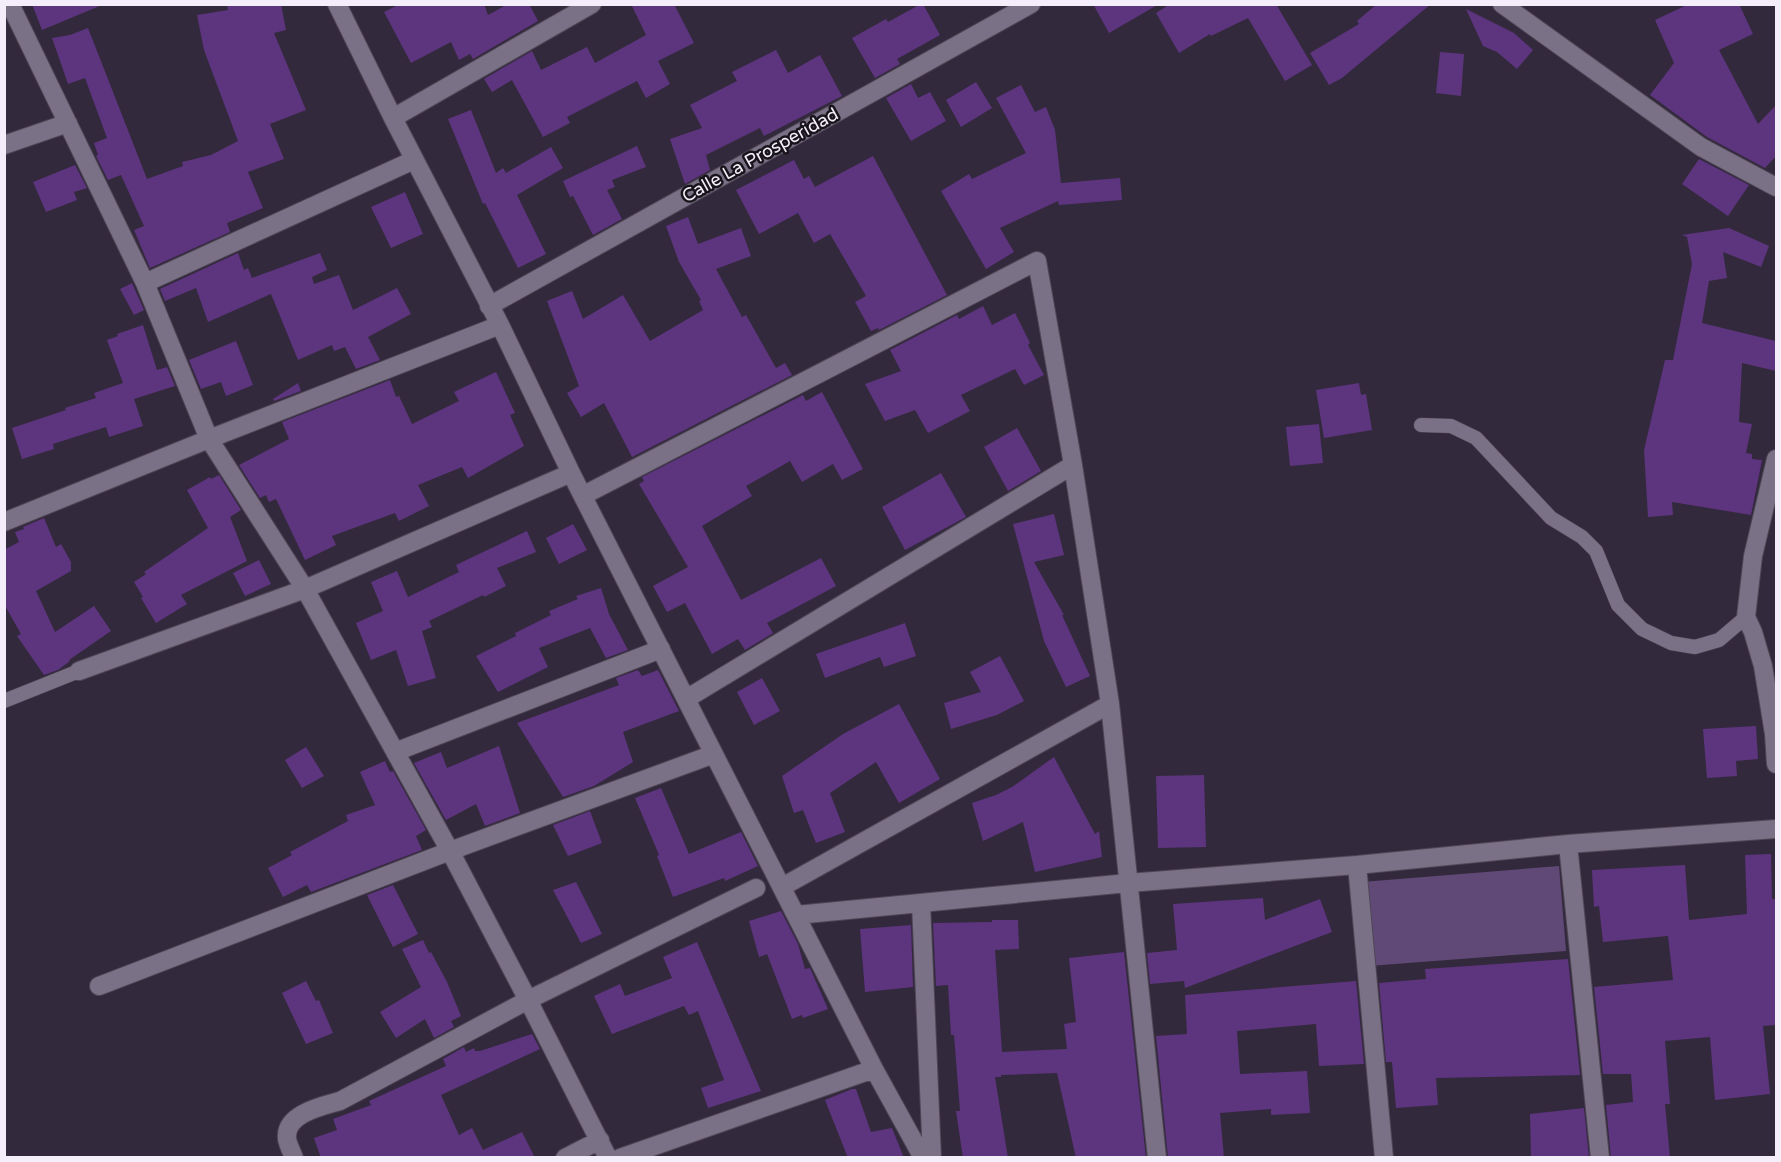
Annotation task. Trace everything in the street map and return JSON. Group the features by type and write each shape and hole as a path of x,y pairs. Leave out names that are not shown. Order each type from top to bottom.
{"street":[{"path":"10,4 145,283 209,439 305,589 450,851 608,1158"},
{"path":"337,4 686,699 874,1069 923,1158"},
{"path":"393,118 592,4"},
{"name":"Calle La Prosperidad","path":"489,306 1031,4"},
{"path":"1502,4 1701,147 1776,187"},
{"path":"4,145 68,123"},
{"path":"145,283 414,160"},
{"path":"584,495 1037,261 1073,465 1110,704 1157,1158"},
{"path":"4,522 500,325"},
{"path":"1776,459 1753,556 1746,616 1763,666 1774,734 1776,765"},
{"path":"686,699 1073,465"},
{"path":"79,671 305,589 571,472"},
{"path":"395,752 661,649"},
{"path":"782,887 1110,704"},
{"path":"99,987 450,851 714,754"},
{"path":"796,915 1568,844 1776,829"},
{"path":"1568,844 1600,1158"},
{"path":"1357,865 1384,1158"},
{"path":"294,1158 287,1140 288,1128 296,1119 318,1108 340,1101 528,1000 756,888"},
{"path":"921,903 932,1158"},
{"path":"620,1158 874,1069"},
{"path":"565,1158 600,1140"}],"lane":[{"path":"1421,425 1451,426 1476,438 1551,518 1582,537 1596,551 1618,605 1642,629 1671,643 1695,647 1719,640 1746,616"},
{"path":"4,701 79,671"}],"shaded area":[{"path":"1559,866 1566,951 1369,966 1362,882"}],"building":[{"path":"32,4 102,4 102,5 42,30"},
{"path":"227,4 281,4 286,30 274,33 306,110 270,124 284,159 248,172 263,208 227,223 230,232 150,268 134,230 144,226 121,175 108,180 96,156 98,155 94,143 107,138 85,78 68,84 52,38 70,35 88,28 147,179 183,166 182,162 211,155 238,141 204,50 197,15 228,10"},
{"path":"400,4 484,4 488,15 508,4 529,4 538,21 473,59 470,54 459,60 451,42 411,63 384,12"},
{"path":"631,4 674,4 694,43 658,61 670,84 646,98 637,81 567,117 570,123 543,137 512,80 492,92 484,79 532,51 541,70 587,47 595,63 646,35"},
{"path":"921,4 940,35 897,59 900,64 875,78 852,38 886,19 888,22"},
{"path":"1093,4 1159,4 1109,33"},
{"path":"1170,4 1276,4 1312,65 1285,81 1248,18 1211,36 1210,34 1179,53 1156,13"},
{"path":"1377,4 1431,4 1342,78 1329,85 1310,53 1359,24 1357,21"},
{"path":"1689,4 1739,4 1753,34 1719,50 1758,124 1776,105 1776,156 1765,168 1707,137 1650,95 1674,63 1655,20"},
{"path":"1466,9 1514,33 1533,50 1517,69 1497,52 1483,46"},
{"path":"776,50 788,73 820,55 842,96 764,136 760,128 706,155 710,170 685,184 670,139 702,128 690,105 737,81 732,72"},
{"path":"1440,52 1464,54 1461,96 1436,93"},
{"path":"976,82 992,108 961,127 946,100"},
{"path":"911,84 918,98 930,92 946,121 911,141 886,98"},
{"path":"1021,85 1035,112 1046,107 1055,130 1061,183 1120,178 1122,200 1059,205 1058,201 1000,228 1014,252 986,269 941,191 969,174 972,179 1026,153 996,98"},
{"path":"471,110 496,173 503,168 506,173 551,147 563,168 517,195 546,254 518,268 485,203 483,204 448,119"},
{"path":"637,146 646,167 612,180 615,187 607,190 622,219 593,235 563,181"},
{"path":"873,156 947,295 879,330 878,328 871,331 855,302 866,296 830,234 814,243 798,213 759,234 736,190 794,160 804,179 809,176 815,187"},
{"path":"1699,159 1749,185 1728,216 1682,184"},
{"path":"75,165 87,188 74,192 77,200 46,212 33,182"},
{"path":"405,192 423,234 391,248 371,207"},
{"path":"688,217 698,244 741,228 751,256 716,269 742,317 746,315 776,368 785,363 792,375 632,457 604,403 581,417 567,393 579,386 547,301 572,291 583,319 623,295 650,341 703,310 699,301 701,300 679,262 666,226"},
{"path":"1729,228 1769,246 1761,267 1723,252 1727,278 1709,281 1702,323 1776,341 1776,371 1742,363 1739,422 1752,424 1746,453 1752,454 1752,459 1762,460 1751,515 1672,502 1673,515 1648,517 1644,450 1665,360 1673,360 1692,264 1687,237 1682,235"},
{"path":"238,253 244,270 248,268 252,278 320,253 327,270 312,277 314,284 339,275 353,310 397,288 411,314 368,337 380,360 356,369 345,347 334,351 332,345 298,360 271,294 208,322 196,288 165,301 160,289"},
{"path":"132,283 144,310 134,315 120,289"},
{"path":"983,306 992,325 1015,313 1044,375 1024,385 1015,369 961,395 970,411 928,433 915,410 885,421 865,384 901,371 890,350 957,315 959,319"},
{"path":"143,325 157,370 167,367 175,386 134,399 143,426 109,437 106,427 53,444 54,449 22,459 12,428 96,398 94,393 123,383 107,340"},
{"path":"236,341 253,385 226,396 221,382 201,389 189,360"},
{"path":"496,372 515,413 510,415 524,446 468,478 462,467 418,485 429,506 399,521 395,513 332,536 336,545 305,560 276,499 269,502 266,495 260,498 239,465 289,439 282,422 390,380 396,397 399,396 412,424 459,401 454,392"},
{"path":"298,383 301,391 274,401 273,399"},
{"path":"1359,383 1361,395 1366,394 1372,430 1324,438 1316,390"},
{"path":"822,392 863,469 842,480 833,464 802,482 790,461 746,486 752,496 702,526 741,600 821,558 836,586 767,623 773,633 745,650 738,639 712,654 685,603 667,612 653,586 688,567 639,484 644,481 642,477 803,395 806,401"},
{"path":"1319,424 1323,463 1290,466 1286,427"},
{"path":"1017,428 1041,471 1008,491 984,447"},
{"path":"941,473 966,517 905,550 882,507"},
{"path":"219,475 241,510 230,517 247,561 181,595 187,604 156,623 134,582 146,574 144,572 208,528 187,490 210,477 211,479"},
{"path":"1054,514 1064,555 1034,562 1064,615 1062,615 1090,676 1066,687 1044,641 1013,524"},
{"path":"44,518 56,547 61,544 71,562 71,571 36,591 55,632 94,606 111,631 58,670 44,675 17,636 21,634 4,604 4,550 19,542 15,532"},
{"path":"573,524 587,550 559,564 546,538"},
{"path":"527,531 536,552 497,568 506,586 429,621 432,627 422,631 436,678 408,686 396,650 371,660 356,623 383,611 371,582 397,571 408,597 459,572 456,565"},
{"path":"259,560 271,584 245,596 233,573"},
{"path":"601,588 609,614 628,650 606,658 590,628 539,648 548,667 498,692 476,656 551,615 549,611 578,599 576,596"},
{"path":"905,623 916,656 884,667 880,657 825,678 816,654"},
{"path":"1000,656 1024,701 997,715 951,729 944,703 981,692 970,672"},
{"path":"638,670 642,676 658,670 679,711 623,732 633,762 594,786 563,797 517,723 619,685 616,678"},
{"path":"762,678 780,711 754,725 737,692"},
{"path":"899,704 940,779 899,803 876,762 830,793 845,832 816,843 803,810 794,813 782,776 843,734"},
{"path":"1756,726 1758,759 1736,761 1737,776 1707,778 1703,729"},
{"path":"499,746 520,813 485,826 476,804 446,820 414,763 441,752 447,768"},
{"path":"306,747 324,776 302,788 285,760"},
{"path":"1054,757 1095,834 1099,831 1102,857 1035,872 1023,822 983,841 972,803 1012,787"},
{"path":"385,761 426,830 416,836 422,850 311,892 307,885 283,897 268,868 292,855 290,852 348,821 346,815 375,805 360,772"},
{"path":"1204,775 1206,847 1158,848 1156,776"},
{"path":"661,788 689,854 741,832 758,866 725,881 724,878 673,897 657,856 659,855 635,798"},
{"path":"590,811 602,843 568,856 553,825"},
{"path":"1771,854 1772,899 1776,899 1776,1025 1763,1026 1770,1094 1715,1100 1710,1037 1665,1041 1670,1104 1665,1104 1670,1158 1611,1158 1606,1105 1633,1102 1631,1074 1603,1074 1594,987 1673,980 1668,936 1603,942 1599,906 1594,907 1592,870 1685,865 1689,920 1747,914 1745,855"},
{"path":"576,882 602,934 581,943 553,890"},
{"path":"393,885 418,934 393,947 367,895"},
{"path":"1263,898 1265,920 1320,899 1332,932 1185,988 1184,981 1150,984 1147,953 1177,950 1173,904"},
{"path":"781,911 798,944 805,969 810,968 828,1009 803,1018 802,1015 792,1019 767,954 759,957 749,921"},
{"path":"992,920 1018,920 1019,949 995,950 1002,1052 1067,1049 1064,1024 1076,1022 1069,958 1124,952 1146,1158 1076,1158 1057,1073 995,1077 1008,1158 963,1158 956,1111 960,1111 948,985 936,986 933,923 992,922"},
{"path":"911,925 913,987 865,992 860,929"},
{"path":"423,940 447,982 461,1016 451,1021 454,1027 434,1038 425,1019 396,1038 380,1012 421,987 402,949"},
{"path":"697,942 761,1091 708,1108 701,1088 724,1080 698,1011 689,1015 684,1006 612,1034 594,996 620,984 625,996 672,978 663,957"},
{"path":"1568,959 1580,1075 1436,1078 1438,1105 1396,1108 1392,1062 1386,1062 1379,983 1426,979 1425,969"},
{"path":"306,981 316,1001 319,1000 333,1033 306,1044 282,993"},
{"path":"1356,981 1364,1064 1319,1066 1316,1024 1237,1031 1240,1074 1307,1071 1310,1113 1271,1115 1271,1109 1220,1113 1224,1158 1168,1158 1156,1036 1187,1034 1185,995"},
{"path":"532,1034 540,1049 441,1095 459,1135 472,1128 483,1150 522,1132 535,1158 321,1158 314,1138 337,1130 333,1119 371,1105 369,1101 446,1066 443,1059 464,1047 466,1052 474,1048 475,1051 480,1051"},
{"path":"856,1089 871,1132 892,1128 904,1158 848,1158 825,1100"},
{"path":"1584,1108 1589,1158 1531,1158 1530,1114"}]}
